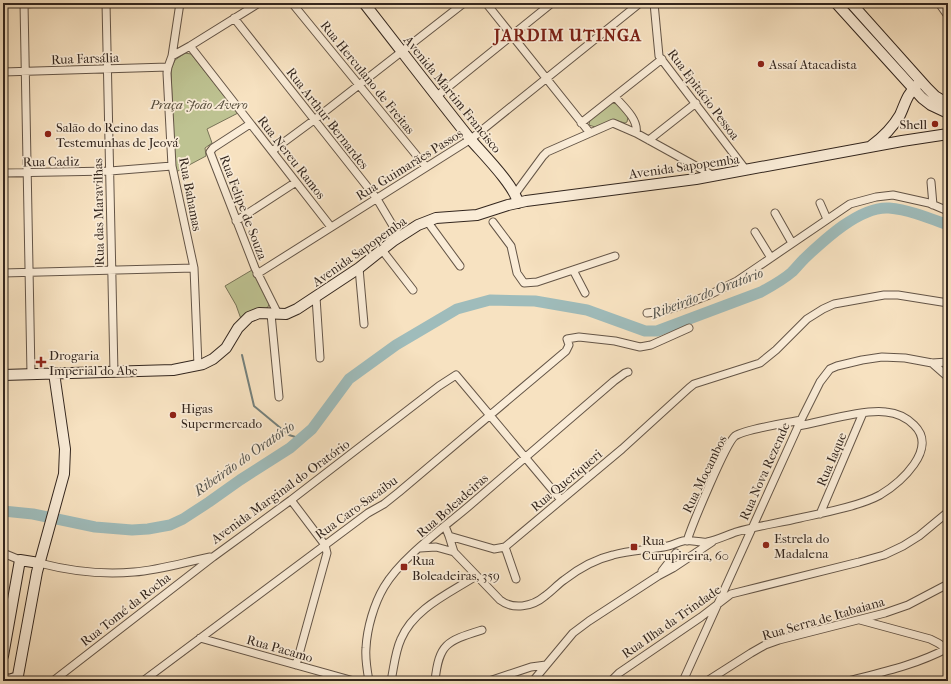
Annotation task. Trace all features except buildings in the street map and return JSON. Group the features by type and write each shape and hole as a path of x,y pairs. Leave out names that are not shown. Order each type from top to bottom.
{"main road":[{"path":"836,3 913,89 931,105 948,113"},
{"path":"851,3 927,88 935,96 948,104"},
{"name":"Avenida Martim Francisco","path":"368,4 402,52 491,163 517,199"},
{"path":"905,79 907,89 905,100"},
{"path":"905,100 913,89 919,84 927,88"},
{"name":"Avenida Sapopemba","path":"869,147 883,136 896,121 905,100"},
{"path":"896,121 896,132 902,141"},
{"name":"Avenida Sapopemba","path":"3,375 114,373 173,370 198,366 213,359 222,352 230,343 238,328 249,317 255,314 289,312 316,297 359,268 399,236 443,216 477,215 517,199 696,179 948,134"},
{"path":"3,678 9,680 17,679 36,575 60,490 65,464 65,449 54,373"},
{"path":"3,656 20,560"},
{"name":"Avenida Marginal do Oratório","path":"20,560 39,564"},
{"path":"18,572 21,570 30,570 36,575"}],"street":[{"path":"31,374 24,3 42,3"},
{"name":"Rua das Maravilhas","path":"106,3 114,373"},
{"name":"Rua Bahamas","path":"180,3 172,56 168,67 172,166 194,268 198,366"},
{"path":"172,56 259,3"},
{"name":"Rua Herculano de Freitas","path":"292,3 426,167"},
{"path":"272,152 464,3"},
{"path":"486,3 590,133"},
{"path":"437,96 552,3"},
{"name":"Rua Guimarães Passos","path":"257,274 471,139 640,3"},
{"name":"Rua Epitácio Pessoa","path":"654,3 659,56 746,170"},
{"path":"941,6 948,16"},
{"name":"Rua Arthur Bernardes","path":"234,18 377,199 399,236"},
{"name":"Rua Nereu Ramos","path":"190,46 331,227"},
{"path":"582,123 662,59"},
{"name":"Rua Farsália","path":"3,72 168,67"},
{"path":"615,97 634,121 637,127 636,133"},
{"path":"649,140 696,103"},
{"name":"Rua Felipe de Souza","path":"250,124 213,148 210,152 274,314"},
{"path":"517,199 545,154 613,124 636,133 714,176"},
{"name":"Rua Cadiz","path":"3,173 27,174 110,171 172,166"},
{"path":"236,221 296,182"},
{"path":"931,182 933,205"},
{"path":"647,313 664,311 709,295 746,276 850,204 884,195 902,196 948,211"},
{"path":"820,203 827,219"},
{"path":"775,213 794,242"},
{"path":"427,222 460,266"},
{"path":"493,222 511,246 517,273 522,282 526,284 537,282 615,256"},
{"path":"755,232 771,258"},
{"path":"382,250 413,290"},
{"path":"3,273 29,271 194,268"},
{"path":"359,268 364,324"},
{"path":"573,270 585,293"},
{"name":"Rua Queriqueri","path":"505,547 622,449 694,384 760,363 776,350 807,319 823,309 834,304 884,295 898,295 948,303"},
{"path":"316,297 320,358"},
{"path":"274,314 279,397"},
{"name":"Rua Caro-Sacaibu","path":"143,681 373,509 384,504 399,492 566,351 568,345 567,339 580,337 609,341 634,347 645,346 690,328"},
{"name":"Rua Nova Rezende","path":"683,681 720,602 799,423 820,382 830,369 862,360 882,358 905,358 932,363 948,362"},
{"path":"932,363 948,377"},
{"name":"Rua Boleadeiras","path":"369,681 366,661 368,632 379,598 393,574 445,526 614,381 625,372 628,372"},
{"name":"Avenida Marginal do Oratório","path":"39,564 97,573 134,572 153,570 213,557 291,500 439,386 456,375 489,416"},
{"path":"445,526 454,552 476,576 506,605 519,606 538,601 545,597 562,580 596,561 612,555 685,542 707,542 752,528 820,514 869,500 879,496 903,478 919,456 922,440 916,427 905,418 887,412 799,423"},
{"name":"Rua Iaque","path":"820,514 863,414"},
{"path":"489,416 561,500"},
{"name":"Rua Mocambos","path":"685,542 704,497 732,438 742,433 799,423"},
{"path":"291,500 325,545 327,553 296,665"},
{"name":"Rua Ilha da Trindade","path":"611,681 619,673 701,617 731,594 884,555 919,536 948,512"},
{"path":"449,536 494,549 505,547 516,579"},
{"path":"534,681 546,664 573,633 589,621 715,540"},
{"path":"658,576 668,565 676,552 676,546 685,542"},
{"path":"655,548 676,552 682,558 690,557 694,552 694,547 685,542"},
{"path":"420,548 436,547 454,552"},
{"name":"Avenida Marginal do Oratório","path":"3,553 20,560"},
{"name":"Rua Tomé da Rocha","path":"53,681 213,557"},
{"path":"390,681 400,640 413,621 429,605 476,576"},
{"name":"Rua Serra de Itabaiana","path":"707,681 765,645 779,640 872,617 908,605 948,584"},
{"path":"858,620 930,639 947,648"},
{"path":"435,681 437,665 443,648 457,639 482,630"},
{"name":"Rua Pacamo","path":"200,638 354,681"},
{"path":"848,681 905,666 935,655 947,648"},
{"path":"489,681 530,667 546,664"}],"green space":[{"name":"Praça João Avero","path":"185,53 191,54 238,113 207,129 212,143 205,148 206,156 176,172 174,163 171,69 175,60"},
{"path":"612,103 617,104 628,117 627,122 625,123 614,120 595,127 589,125 590,119"},
{"path":"252,270 269,304 265,309 241,319 236,305 225,286"}],"waterway":[{"name":"Ribeirão do Oratório","path":"3,511 33,514 95,527 132,530 170,525 183,519 290,448 312,429 349,379 396,345 457,309 490,300 535,301 587,310 645,331 657,331 761,292 792,272 832,234 866,212 878,209 897,209 948,225"},
{"path":"242,355 254,406 289,435 302,439"}],"place":[{"name":"Assaí Atacadista","path":"761,64"},
{"name":"Shell","path":"935,124"},
{"name":"Salão do Reino das Testemunhas de Jeová","path":"48,134"},
{"name":"Drogaria Imperial do Abc","path":"41,362"},
{"name":"Higas Supermercado","path":"173,415"},
{"name":"Estrela do Madalena","path":"766,545"},
{"name":"Rua Curupireira, 60","path":"634,547"},
{"name":"Rua Boleadeiras, 359","path":"404,567"}],"district":[{"name":"JARDIM UTINGA","path":"568,35"}]}
